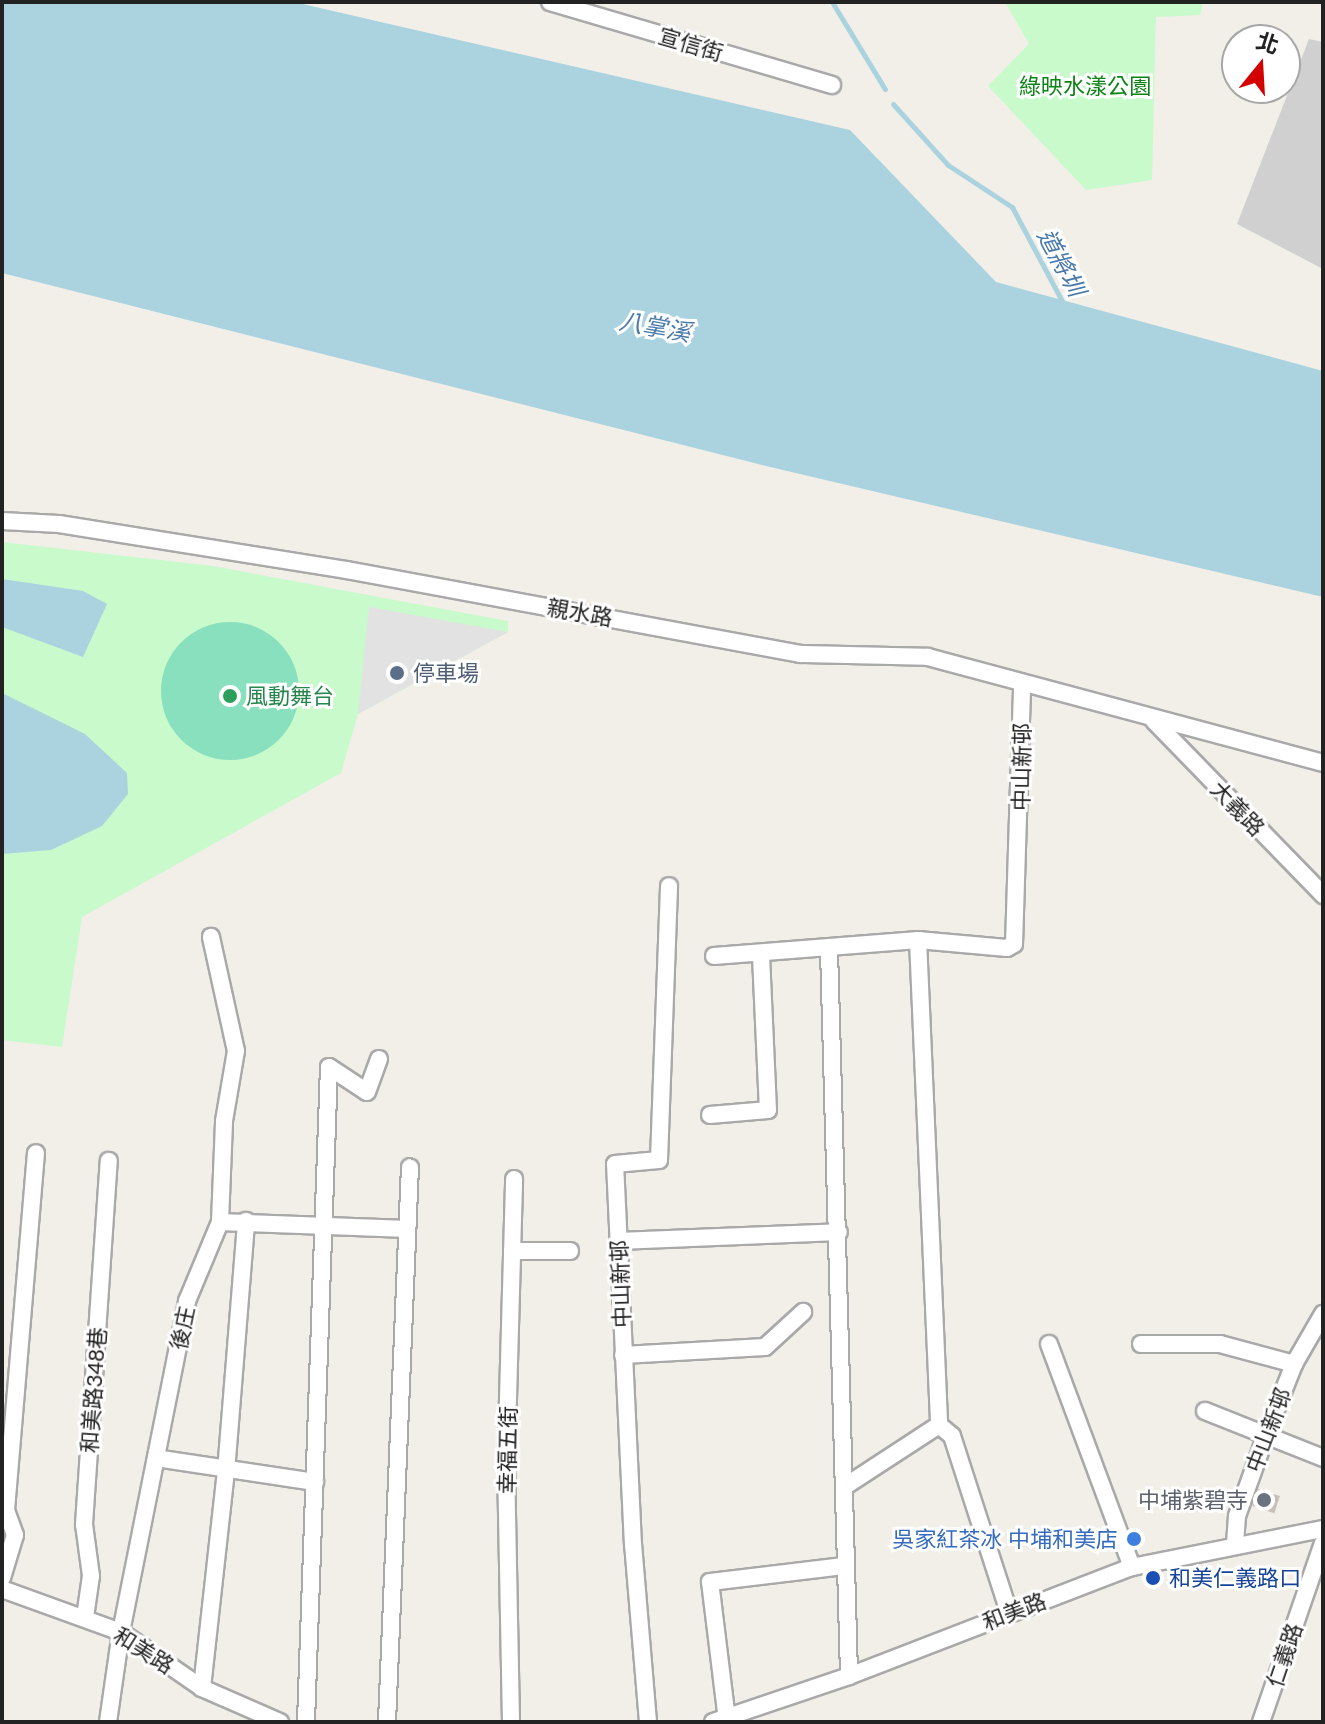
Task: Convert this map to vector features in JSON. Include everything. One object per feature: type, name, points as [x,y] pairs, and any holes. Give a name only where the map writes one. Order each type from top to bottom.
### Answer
[{"type":"street","name":"宣信街","points":[[550,2],[832,85]]},
{"type":"street","name":"親水路","points":[[2,521],[59,524],[347,570],[800,654],[928,657],[1152,720],[1323,763]]},
{"type":"street","name":"中山新邨","points":[[714,956],[918,940],[1007,948],[1018,935],[1022,684]]},
{"type":"street","name":"大義路","points":[[1152,720],[1323,895]]},
{"type":"street","name":"中山新邨","points":[[648,1722],[623,1355],[615,1164],[659,1160],[669,886]]},
{"type":"street","name":"後庄","points":[[108,1722],[121,1632],[187,1301],[220,1222],[224,1121],[236,1051],[211,937]]},
{"type":"street","points":[[918,940],[939,1425],[952,1436],[1009,1612]]},
{"type":"street","points":[[829,949],[847,1485],[844,1566],[849,1676]]},
{"type":"street","points":[[710,1115],[768,1110],[761,954]]},
{"type":"street","points":[[306,1722],[327,1223],[329,1067],[367,1092],[379,1059]]},
{"type":"street","points":[[2,1578],[15,1535],[6,1510],[36,1153]]},
{"type":"street","name":"和美路348巷","points":[[85,1617],[91,1576],[84,1524],[109,1161]]},
{"type":"street","points":[[387,1722],[410,1167]]},
{"type":"street","name":"幸福五街","points":[[511,1722],[506,1470],[514,1179]]},
{"type":"street","points":[[202,1688],[226,1472],[246,1221]]},
{"type":"street","points":[[220,1222],[327,1223],[407,1229]]},
{"type":"street","points":[[618,1241],[839,1232]]},
{"type":"street","points":[[512,1251],[570,1251]]},
{"type":"street","points":[[623,1355],[765,1347],[803,1312]]},
{"type":"street","name":"中山新邨","points":[[1235,1544],[1237,1516],[1267,1432],[1294,1364],[1323,1314]]},
{"type":"street","points":[[1049,1344],[1132,1567]]},
{"type":"street","name":"中山新邨","points":[[1141,1344],[1220,1344],[1294,1364]]},
{"type":"street","points":[[1205,1411],[1267,1432],[1323,1458]]},
{"type":"street","points":[[847,1485],[939,1425]]},
{"type":"street","points":[[156,1458],[226,1472],[315,1482]]},
{"type":"street","name":"和美路","points":[[720,1721],[849,1676],[1132,1567],[1235,1544],[1323,1529]]},
{"type":"street","name":"仁義路","points":[[1261,1722],[1323,1543]]},
{"type":"street","points":[[720,1721],[710,1582],[844,1566]]},
{"type":"street","name":"和美路","points":[[2,1589],[121,1632],[202,1688],[280,1722]]},
{"type":"shaded area","points":[[1309,39],[1323,42],[1323,269],[1237,224],[1284,104],[1301,104],[1301,60]]},
{"type":"shaded area","name":"停車場","points":[[369,607],[508,632],[358,714]]},
{"type":"green space","name":"綠映水漾公園","points":[[1005,2],[1203,2],[1200,15],[1156,17],[1152,180],[1086,190],[988,86],[1029,44]]},
{"type":"green space","points":[[2,542],[213,566],[508,621],[508,632],[358,714],[341,773],[82,917],[62,1047],[2,1040]]},
{"type":"green space","name":"風動舞台","points":[[230,622],[256,627],[279,642],[294,665],[299,691],[294,717],[279,740],[256,755],[230,760],[204,755],[181,740],[166,717],[161,691],[166,665],[181,642],[204,627]]},
{"type":"water","name":"八掌溪","points":[[2,2],[294,2],[850,130],[996,282],[1323,371],[1323,597],[766,466],[2,273]]},
{"type":"water","points":[[2,579],[83,591],[107,604],[83,657],[2,627]]},
{"type":"water","points":[[2,693],[85,734],[127,773],[128,794],[102,826],[51,850],[2,854]]},
{"type":"building","name":"中埔紫碧寺","points":[[1258,1489],[1280,1496],[1274,1513],[1252,1506]]},
{"type":"waterway","name":"道將圳","points":[[832,2],[885,89]]},
{"type":"waterway","name":"道將圳","points":[[893,104],[948,165],[1012,207],[1064,305]]},
{"type":"place","name":"停車場","points":[[397,673]]},
{"type":"place","name":"風動舞台","points":[[230,696]]},
{"type":"place","name":"中埔紫碧寺","points":[[1264,1500]]},
{"type":"place","name":"吳家紅茶冰 中埔和美店","points":[[1134,1539]]},
{"type":"place","name":"和美仁義路口","points":[[1153,1578]]}]
